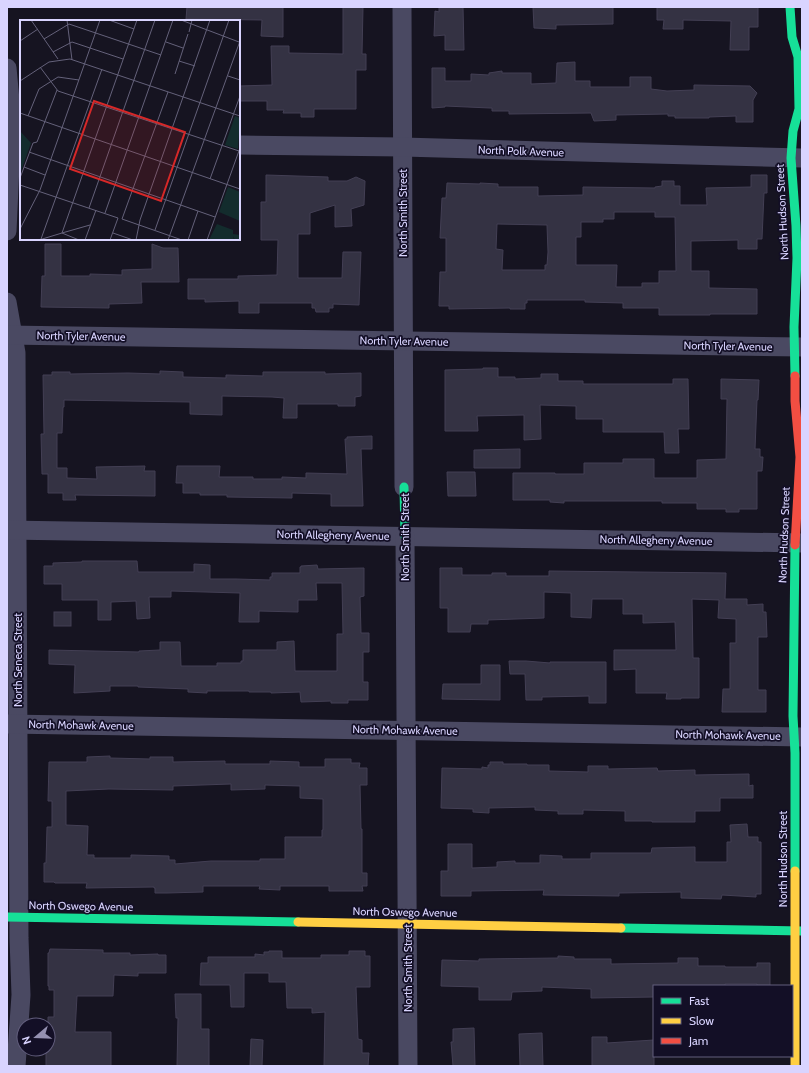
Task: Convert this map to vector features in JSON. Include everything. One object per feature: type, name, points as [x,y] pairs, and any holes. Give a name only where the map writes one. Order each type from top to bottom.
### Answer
[{"type":"street","name":"North Smith Street","points":[[402,7],[408,1066]]},
{"type":"street","name":"North Hudson Street","points":[[790,7],[792,37],[798,57],[799,110],[793,131],[797,158],[792,180],[797,258],[798,347],[795,401],[800,457],[793,716],[798,737],[799,931],[795,1066]]},
{"type":"street","points":[[7,68],[13,141],[7,231]]},
{"type":"street","name":"North Polk Avenue","points":[[240,145],[403,147],[797,158]]},
{"type":"street","name":"North Seneca Street","points":[[7,302],[10,335],[16,353],[12,530],[13,917],[21,995],[16,1066]]},
{"type":"street","name":"North Tyler Avenue","points":[[10,335],[798,347]]},
{"type":"street","name":"North Allegheny Avenue","points":[[12,530],[798,543]]},
{"type":"street","name":"North Mohawk Avenue","points":[[13,724],[798,737]]},
{"type":"street","name":"North Oswego Avenue","points":[[13,917],[799,931]]},
{"type":"building","points":[[187,7],[283,7],[283,37],[261,36],[262,20],[186,19]]},
{"type":"building","points":[[343,7],[363,7],[362,54],[366,54],[366,70],[356,70],[356,109],[314,109],[314,117],[301,117],[301,113],[283,113],[284,110],[267,110],[267,101],[240,101],[240,86],[272,85],[271,46],[289,46],[289,53],[343,54]]},
{"type":"building","points":[[439,7],[463,7],[464,50],[445,50],[445,35],[434,36],[435,11],[439,12]]},
{"type":"building","points":[[533,7],[613,7],[613,24],[556,25],[556,29],[534,28]]},
{"type":"building","points":[[657,7],[758,7],[758,27],[749,27],[749,50],[730,50],[731,21],[683,20],[683,29],[663,29],[664,20],[657,20]]},
{"type":"building","points":[[575,62],[575,81],[590,81],[590,87],[630,87],[630,77],[651,77],[651,89],[667,91],[694,90],[694,85],[750,86],[757,93],[753,100],[753,122],[736,122],[736,116],[675,118],[675,116],[668,116],[668,114],[616,115],[616,120],[594,121],[591,113],[509,114],[509,111],[492,111],[492,108],[445,106],[432,108],[432,68],[445,68],[445,81],[471,81],[471,74],[489,75],[489,73],[502,71],[502,73],[531,73],[531,84],[556,83],[557,63]]},
{"type":"building","points":[[266,175],[328,177],[328,181],[347,181],[356,177],[365,181],[364,205],[351,209],[352,226],[335,227],[335,205],[310,213],[310,234],[298,234],[298,278],[342,278],[343,252],[361,252],[359,305],[333,304],[333,308],[329,308],[329,312],[316,312],[315,308],[312,308],[312,303],[259,303],[259,313],[239,313],[239,301],[205,302],[205,299],[188,299],[188,279],[238,279],[238,276],[277,275],[278,240],[261,240],[261,202],[266,202]]},
{"type":"building","points":[[751,175],[767,175],[767,193],[764,193],[762,239],[757,239],[757,249],[738,249],[738,240],[691,241],[691,271],[709,271],[709,288],[757,289],[757,314],[659,315],[659,308],[623,308],[623,303],[585,302],[585,300],[527,300],[527,303],[525,303],[525,309],[449,309],[449,306],[439,306],[440,272],[446,272],[446,238],[440,238],[442,198],[446,198],[447,183],[498,184],[498,187],[538,187],[538,196],[583,195],[583,187],[655,188],[662,186],[662,181],[674,181],[674,186],[680,186],[680,205],[707,205],[706,188],[751,187]],"holes":[[[614,212],[655,212],[655,217],[675,217],[676,271],[659,271],[659,283],[642,283],[642,287],[616,287],[617,265],[576,265],[576,237],[581,237],[581,222],[603,222],[603,219],[614,219]],[[497,224],[547,225],[548,252],[545,270],[502,270],[503,250],[496,249]]]},
{"type":"building","points":[[45,244],[61,244],[61,276],[90,276],[90,274],[122,275],[122,270],[152,269],[152,244],[163,248],[178,248],[179,282],[141,282],[142,303],[109,304],[109,308],[41,307],[42,276],[45,276]]},
{"type":"building","points":[[498,368],[498,377],[515,377],[515,379],[541,378],[541,374],[558,374],[558,381],[583,381],[583,384],[673,384],[673,379],[688,379],[689,429],[678,429],[679,453],[665,453],[664,432],[603,432],[603,419],[576,419],[576,406],[540,405],[541,439],[524,440],[524,415],[477,416],[478,431],[445,431],[445,370]]},
{"type":"building","points":[[160,371],[183,372],[183,377],[226,378],[226,375],[263,376],[263,372],[325,372],[325,374],[361,373],[361,396],[355,397],[355,406],[338,406],[338,404],[297,404],[297,418],[283,418],[284,398],[272,397],[222,396],[222,415],[190,414],[190,402],[64,400],[62,433],[57,433],[57,468],[67,468],[67,478],[97,479],[96,467],[145,466],[144,471],[155,471],[155,496],[75,495],[76,500],[63,500],[63,493],[48,493],[48,474],[42,474],[41,434],[44,434],[43,375],[52,375],[52,372],[70,372],[70,374],[160,374]]},
{"type":"building","points":[[721,379],[759,380],[755,449],[760,449],[760,457],[763,457],[762,471],[757,471],[757,509],[739,509],[739,512],[726,512],[726,509],[697,509],[697,503],[662,503],[662,501],[564,501],[564,503],[550,502],[550,500],[513,500],[513,473],[584,474],[584,463],[623,463],[623,459],[654,459],[654,478],[697,478],[697,460],[726,459],[727,399],[721,399]]},
{"type":"building","points":[[372,436],[372,449],[361,449],[363,506],[331,506],[331,494],[292,493],[292,498],[227,497],[227,495],[200,495],[200,493],[183,493],[183,483],[176,483],[177,466],[220,466],[219,477],[253,477],[253,479],[282,479],[282,477],[306,478],[306,473],[347,474],[345,439],[347,439],[347,437]]},
{"type":"building","points":[[520,449],[520,468],[474,468],[474,450]]},
{"type":"building","points":[[447,472],[475,472],[476,496],[448,496]]},
{"type":"building","points":[[82,561],[137,561],[138,572],[194,572],[194,564],[210,565],[210,579],[270,580],[272,573],[300,573],[301,566],[317,565],[318,569],[364,568],[364,596],[360,597],[361,633],[369,633],[369,652],[363,652],[363,682],[368,682],[368,700],[348,700],[348,703],[331,703],[331,701],[301,702],[300,692],[271,693],[249,691],[207,691],[207,693],[188,692],[188,689],[138,686],[110,686],[110,691],[74,693],[75,665],[49,664],[49,650],[139,652],[160,650],[160,642],[180,642],[181,666],[217,666],[217,663],[241,663],[241,661],[243,661],[243,650],[277,650],[277,642],[294,641],[295,671],[337,671],[337,634],[343,634],[342,583],[316,583],[317,600],[298,600],[298,612],[259,611],[259,622],[239,622],[240,593],[171,591],[171,597],[149,597],[150,618],[137,619],[136,601],[111,602],[111,620],[98,620],[98,600],[62,600],[62,584],[44,584],[44,566],[53,566],[53,563]]},
{"type":"building","points":[[440,568],[462,568],[462,575],[492,575],[492,573],[506,573],[506,576],[549,576],[549,571],[726,573],[725,599],[747,599],[747,605],[763,604],[763,612],[766,612],[767,637],[758,637],[758,690],[766,690],[766,712],[722,712],[723,689],[730,689],[730,643],[736,643],[736,619],[718,618],[719,600],[692,599],[693,658],[699,658],[699,698],[666,699],[667,693],[636,693],[636,669],[614,670],[614,650],[676,650],[675,622],[643,623],[643,614],[623,614],[623,599],[592,599],[591,618],[571,617],[571,593],[544,592],[544,618],[488,620],[488,624],[471,624],[470,632],[448,632],[448,608],[440,608]]},
{"type":"building","points":[[54,612],[71,612],[71,626],[54,626]]},
{"type":"building","points":[[509,661],[550,663],[606,662],[606,703],[589,703],[589,696],[542,697],[542,700],[526,700],[525,674],[510,674]]},
{"type":"building","points":[[481,665],[500,665],[500,700],[442,699],[443,684],[481,684]]},
{"type":"building","points":[[110,756],[110,758],[150,759],[150,757],[173,757],[173,762],[225,761],[225,764],[270,764],[270,761],[299,762],[299,767],[325,767],[325,759],[351,759],[351,763],[360,763],[359,768],[367,768],[367,785],[360,785],[362,873],[367,873],[367,886],[362,886],[363,891],[329,891],[329,886],[280,886],[280,890],[259,889],[260,886],[203,886],[203,892],[155,893],[154,887],[86,888],[87,883],[44,882],[47,827],[52,827],[52,801],[48,801],[49,762],[87,762],[87,757]],"holes":[[[231,784],[231,790],[265,789],[265,785],[300,786],[300,798],[323,799],[322,837],[285,837],[285,859],[260,859],[260,861],[211,861],[175,864],[175,860],[169,860],[169,856],[131,855],[131,858],[94,858],[94,855],[87,855],[88,826],[66,825],[66,791],[109,789],[173,790],[173,786]]]},
{"type":"building","points":[[490,762],[503,762],[503,764],[549,765],[549,771],[588,772],[588,766],[608,766],[608,769],[657,768],[658,771],[695,770],[695,775],[749,774],[749,786],[753,785],[753,798],[720,798],[720,811],[695,811],[695,822],[625,821],[625,811],[583,810],[583,814],[558,814],[558,811],[535,810],[535,807],[489,808],[489,813],[473,812],[473,809],[441,808],[442,768],[482,769],[482,767],[488,768]]},
{"type":"building","points":[[747,824],[748,837],[758,837],[758,842],[761,842],[761,894],[756,894],[756,897],[722,895],[721,899],[681,898],[681,892],[619,893],[619,896],[543,895],[544,890],[471,891],[471,896],[441,896],[441,871],[448,871],[448,844],[472,844],[472,868],[497,867],[497,862],[515,861],[515,863],[540,863],[540,855],[562,856],[562,859],[591,859],[591,853],[651,853],[652,848],[695,847],[695,862],[727,862],[727,842],[731,842],[730,825]]},
{"type":"building","points":[[50,949],[103,950],[103,953],[130,953],[130,955],[166,955],[166,973],[138,973],[138,976],[114,975],[113,996],[77,996],[75,1032],[111,1032],[111,1066],[46,1066],[46,1057],[56,1057],[54,990],[49,990],[48,986]]},
{"type":"building","points":[[282,951],[282,958],[321,958],[321,955],[349,955],[349,951],[365,951],[365,956],[370,956],[370,987],[356,987],[358,1039],[362,1040],[362,1053],[369,1053],[368,1066],[324,1066],[325,1012],[312,1013],[312,1008],[287,1008],[286,982],[269,982],[269,973],[244,973],[244,1007],[231,1007],[230,985],[200,985],[201,963],[208,963],[208,957],[255,957],[255,954],[264,955],[264,952]]},
{"type":"building","points":[[558,956],[574,957],[574,959],[611,959],[611,964],[678,963],[678,958],[698,958],[698,966],[725,967],[757,967],[757,963],[770,963],[770,985],[653,985],[653,997],[591,998],[591,989],[542,987],[542,991],[512,992],[511,1000],[479,1000],[479,987],[441,986],[442,960],[479,961],[479,959],[558,958]]},
{"type":"building","points":[[175,994],[201,994],[201,1029],[209,1029],[209,1066],[177,1066],[178,1018],[176,1018]]},
{"type":"building","points":[[474,1028],[475,1066],[453,1066],[451,1042],[453,1042],[453,1029]]},
{"type":"building","points":[[542,1033],[543,1066],[520,1066],[519,1034]]},
{"type":"building","points":[[592,1037],[607,1037],[607,1043],[653,1040],[654,1066],[592,1066]]},
{"type":"building","points":[[251,1039],[263,1040],[262,1066],[250,1066]]},
{"type":"traffic: fast","points":[[790,7],[792,37],[798,57],[799,109],[793,131],[791,158],[797,258],[794,327],[795,376]]},
{"type":"traffic: fast","points":[[404,487],[405,536]]},
{"type":"traffic: fast","points":[[795,545],[793,716],[795,753],[795,871]]},
{"type":"traffic: fast","points":[[7,917],[298,922]]},
{"type":"traffic: fast","points":[[621,928],[802,931]]},
{"type":"traffic: slow","points":[[795,871],[795,1066]]},
{"type":"traffic: slow","points":[[298,922],[621,928]]},
{"type":"traffic: jam","points":[[795,376],[795,401],[800,457],[795,545]]}]
